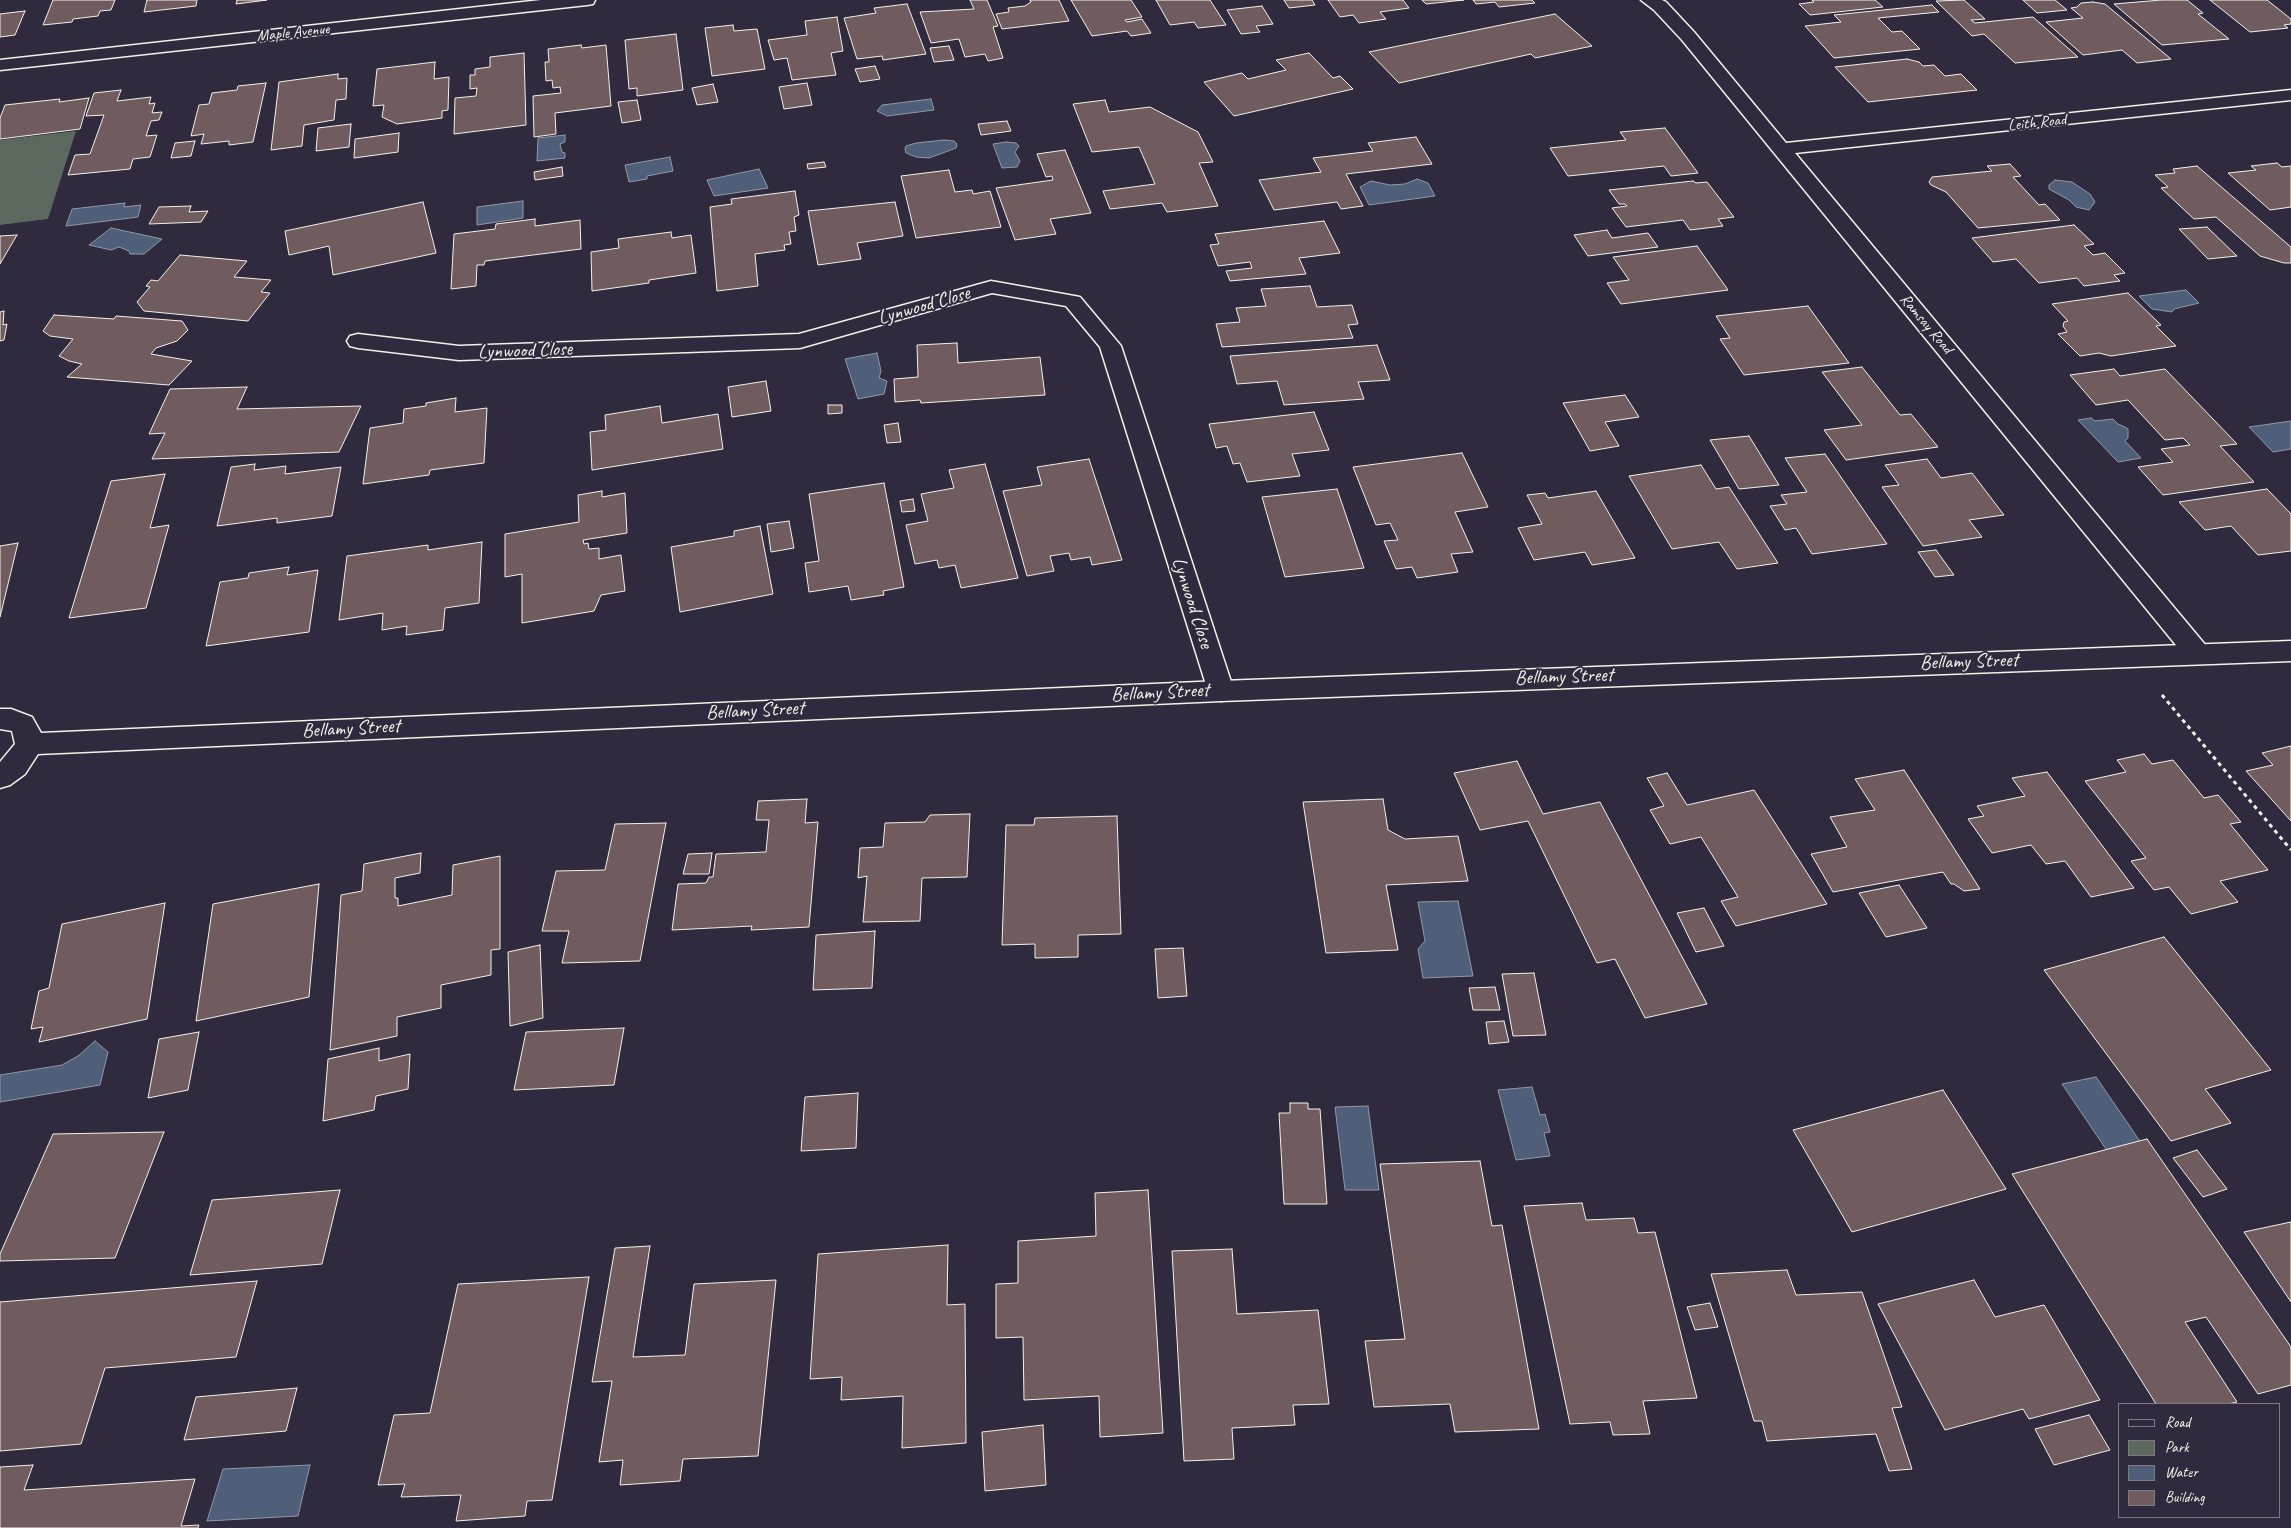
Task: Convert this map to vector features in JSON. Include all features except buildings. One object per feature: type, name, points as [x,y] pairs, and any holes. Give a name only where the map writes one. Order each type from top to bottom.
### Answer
[{"type":"street","name":"Maple Avenue","points":[[0,66],[587,0]]},
{"type":"street","name":"Ramsay Road","points":[[1649,0],[1660,6],[1688,36],[2198,654]]},
{"type":"street","name":"Leith Road","points":[[1782,150],[2291,95]]},
{"type":"street","name":"Lynwood Close","points":[[358,341],[459,353],[800,341],[991,287],[1073,301],[1110,346],[1221,690]]},
{"type":"street","name":"Bellamy Street","points":[[29,744],[1221,690],[2291,651]]},
{"type":"street","points":[[0,719],[11,719],[22,724],[28,733],[29,744],[15,766],[0,777]]},
{"type":"path","points":[[2161,694],[2291,850]]},
{"type":"green space","points":[[76,131],[48,219],[0,225],[0,140]]},
{"type":"water","points":[[931,99],[934,110],[887,116],[877,111],[882,105]]},
{"type":"water","points":[[565,135],[565,142],[560,144],[562,152],[565,153],[565,158],[537,161],[538,138]]},
{"type":"water","points":[[944,140],[954,141],[957,144],[956,148],[929,158],[916,157],[906,153],[906,146]]},
{"type":"water","points":[[1016,143],[1019,146],[1015,152],[1020,161],[1017,167],[1002,168],[993,144]]},
{"type":"water","points":[[670,157],[673,171],[629,182],[625,165]]},
{"type":"water","points":[[759,169],[768,188],[714,196],[707,180]]},
{"type":"water","points":[[1417,179],[1428,183],[1435,196],[1369,205],[1360,187],[1371,181],[1390,185],[1405,184]]},
{"type":"water","points":[[2055,180],[2072,182],[2090,194],[2095,202],[2089,210],[2076,207],[2069,200],[2049,189],[2049,185]]},
{"type":"water","points":[[523,201],[523,218],[477,225],[477,207]]},
{"type":"water","points":[[125,203],[124,207],[141,205],[138,217],[66,226],[72,209]]},
{"type":"water","points":[[111,228],[162,239],[144,254],[130,254],[129,251],[119,247],[111,250],[89,245]]},
{"type":"water","points":[[2186,290],[2199,303],[2174,309],[2172,312],[2152,309],[2139,296]]},
{"type":"water","points":[[877,353],[881,371],[879,378],[887,381],[884,394],[858,399],[845,359]]},
{"type":"water","points":[[2091,418],[2095,421],[2113,419],[2128,429],[2128,438],[2125,441],[2141,458],[2118,462],[2078,420]]},
{"type":"water","points":[[2291,421],[2291,449],[2273,452],[2249,427]]},
{"type":"water","points":[[1458,901],[1473,976],[1423,978],[1418,949],[1425,941],[1418,902]]},
{"type":"water","points":[[95,1041],[108,1052],[100,1085],[0,1102],[0,1075],[62,1065],[78,1056]]},
{"type":"water","points":[[2096,1077],[2148,1153],[2114,1161],[2062,1084]]},
{"type":"water","points":[[1532,1087],[1540,1115],[1545,1114],[1550,1132],[1544,1133],[1550,1156],[1516,1160],[1498,1090]]},
{"type":"water","points":[[1368,1106],[1379,1190],[1345,1190],[1335,1107]]},
{"type":"water","points":[[310,1465],[298,1516],[207,1521],[223,1469]]}]
